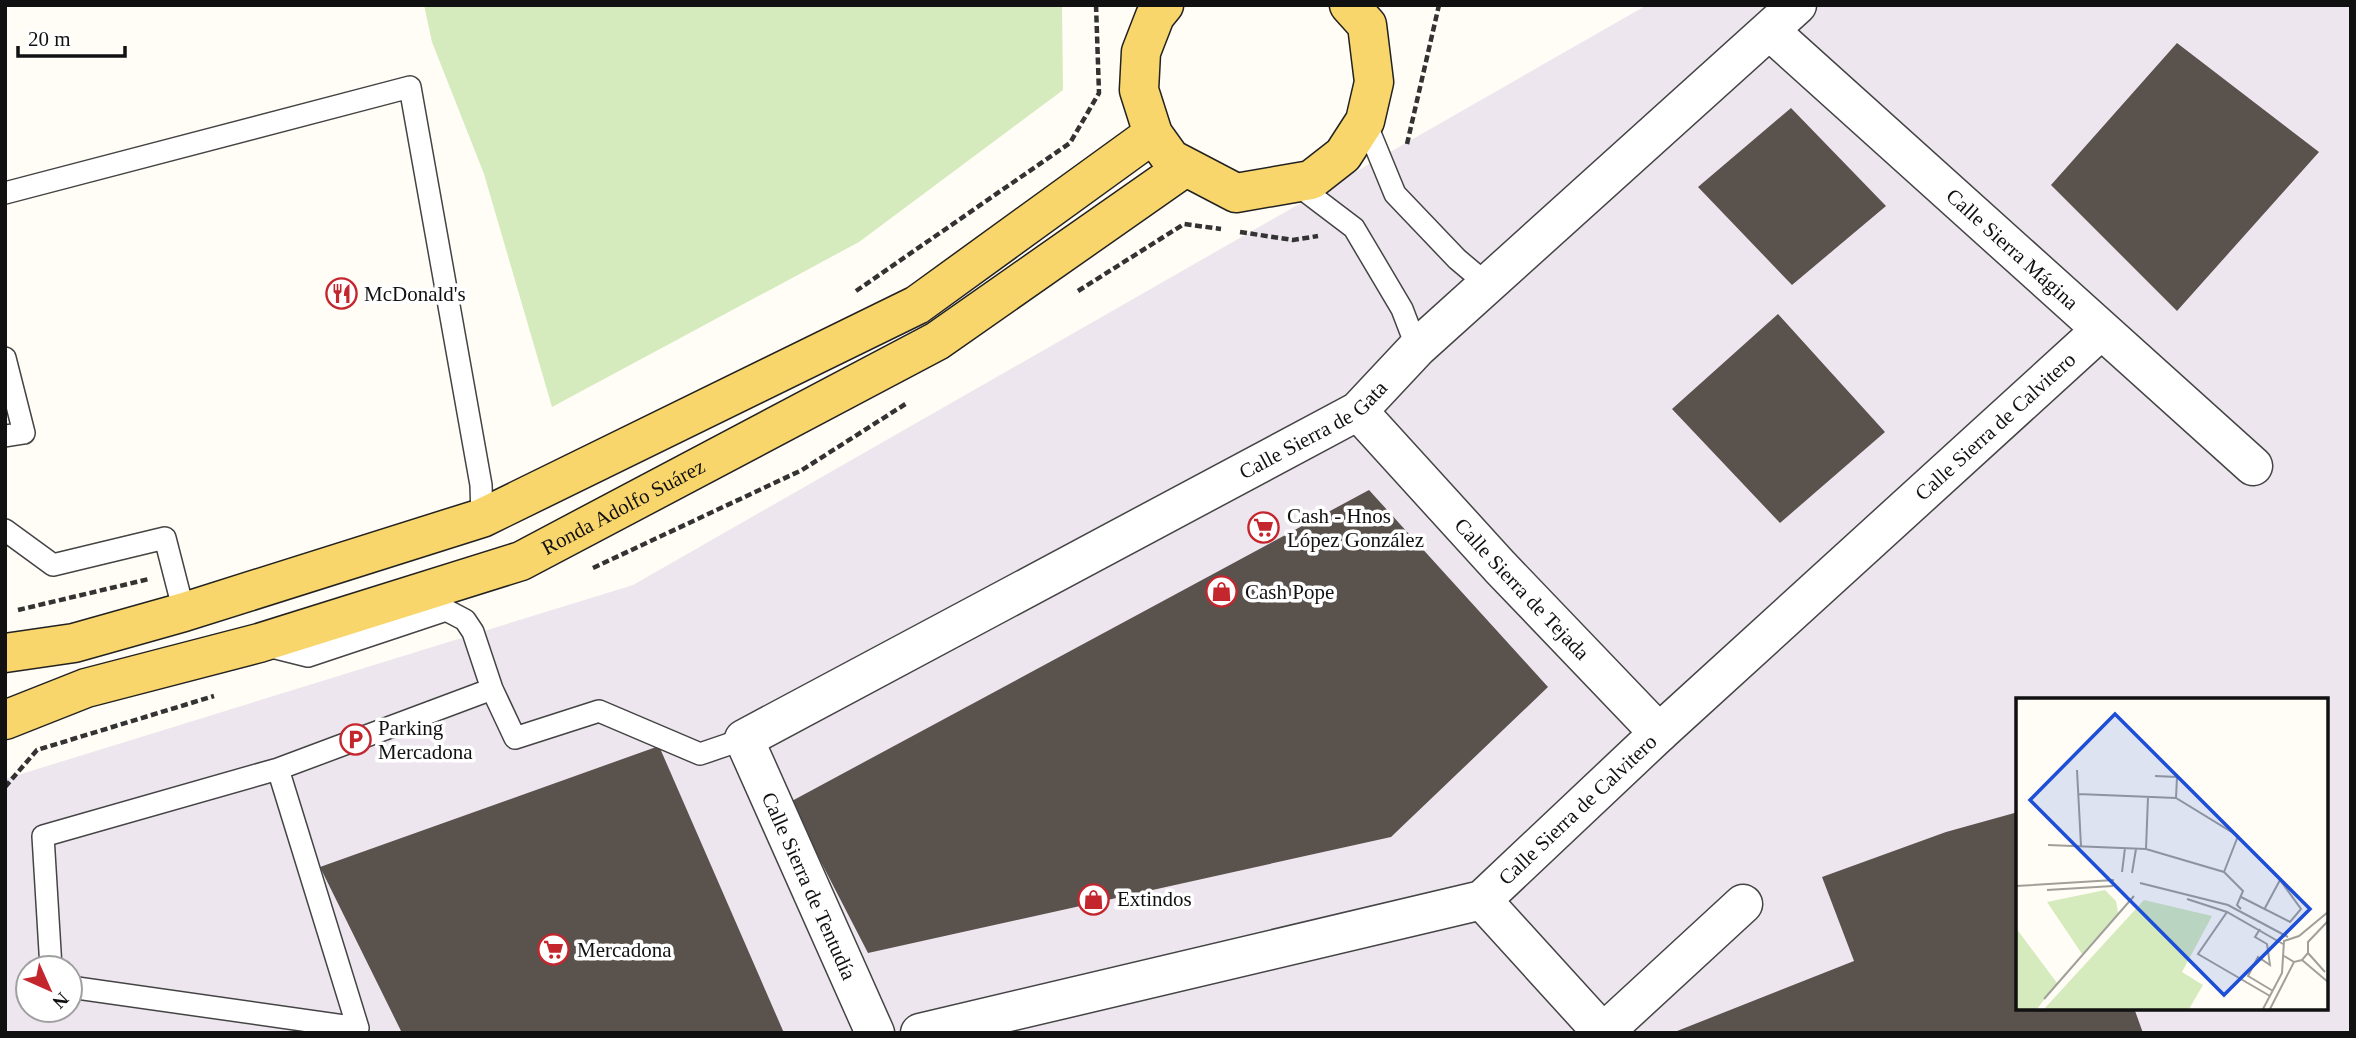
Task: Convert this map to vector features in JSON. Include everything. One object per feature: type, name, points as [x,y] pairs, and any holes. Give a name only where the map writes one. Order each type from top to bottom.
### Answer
[{"type":"main road","points":[[1164,5],[1155,16],[1141,52],[1139,90],[1153,134],[1171,159],[1236,193],[1311,180],[1343,155],[1365,121],[1374,82],[1367,12]]},
{"type":"main road","points":[[5,653],[74,643],[184,612],[482,518],[917,305],[1153,134]]},
{"type":"main road","name":"Ronda Adolfo Suárez","points":[[5,720],[86,688],[259,643],[521,561],[937,341],[1185,168]]},
{"type":"street","name":"Calle Sierra de Gata","points":[[744,739],[1358,411],[1417,348],[1489,286],[1797,5]]},
{"type":"street","name":"Calle Sierra Mágina","points":[[1770,31],[2253,466]]},
{"type":"street","name":"Calle Sierra de Calvitero","points":[[920,1033],[1482,900],[1659,733],[2100,331]]},
{"type":"street","name":"Calle Sierra de Tejada","points":[[1358,411],[1659,733]]},
{"type":"street","name":"Calle Sierra de Tentudía","points":[[744,739],[875,1033]]},
{"type":"street","points":[[1482,900],[1603,1033],[1743,904]]},
{"type":"lane","points":[[1135,5],[1141,52]]},
{"type":"lane","points":[[5,192],[410,87],[481,485],[482,518]]},
{"type":"lane","points":[[1365,121],[1395,194],[1457,259],[1489,286]]},
{"type":"lane","points":[[1296,184],[1354,228],[1402,309],[1417,348]]},
{"type":"lane","points":[[5,358],[24,433],[5,436]]},
{"type":"lane","points":[[5,530],[53,565],[165,538],[184,612]]},
{"type":"lane","points":[[259,643],[308,656],[446,610],[465,620],[473,632],[492,690],[515,738],[599,711],[700,754],[744,739]]},
{"type":"lane","points":[[50,954],[43,836],[278,769],[492,690]]},
{"type":"lane","points":[[84,989],[358,1028],[278,769]]},
{"type":"path","points":[[853,292],[1070,142],[1099,93],[1096,5]]},
{"type":"path","points":[[5,614],[174,573]]},
{"type":"shaded area","points":[[1647,5],[2351,5],[2351,1033],[5,1033],[5,779],[633,585]]},
{"type":"green space","points":[[424,5],[1062,5],[1063,90],[859,242],[552,407],[484,174],[432,42]]},
{"type":"building","points":[[2177,43],[2319,152],[2177,311],[2051,185]]},
{"type":"building","points":[[1791,108],[1886,206],[1792,285],[1698,187]]},
{"type":"building","points":[[1778,314],[1885,432],[1780,523],[1672,409]]},
{"type":"building","points":[[1369,490],[1548,687],[1391,837],[868,953],[790,802]]},
{"type":"building","name":"Mercadona","points":[[659,746],[784,1033],[402,1033],[320,867]]},
{"type":"building","points":[[2016,813],[2016,1010],[2135,1010],[2143,1033],[1672,1033],[1854,961],[1822,877],[1946,832]]},
{"type":"place","name":"McDonald's","points":[[341,294]]},
{"type":"place","name":"Cash - Hnos López González","points":[[1264,528]]},
{"type":"place","name":"Cash Pope","points":[[1222,592]]},
{"type":"place","name":"Parking Mercadona","points":[[355,740]]},
{"type":"place","name":"Extindos","points":[[1094,899]]},
{"type":"place","name":"Mercadona","points":[[554,950]]}]
